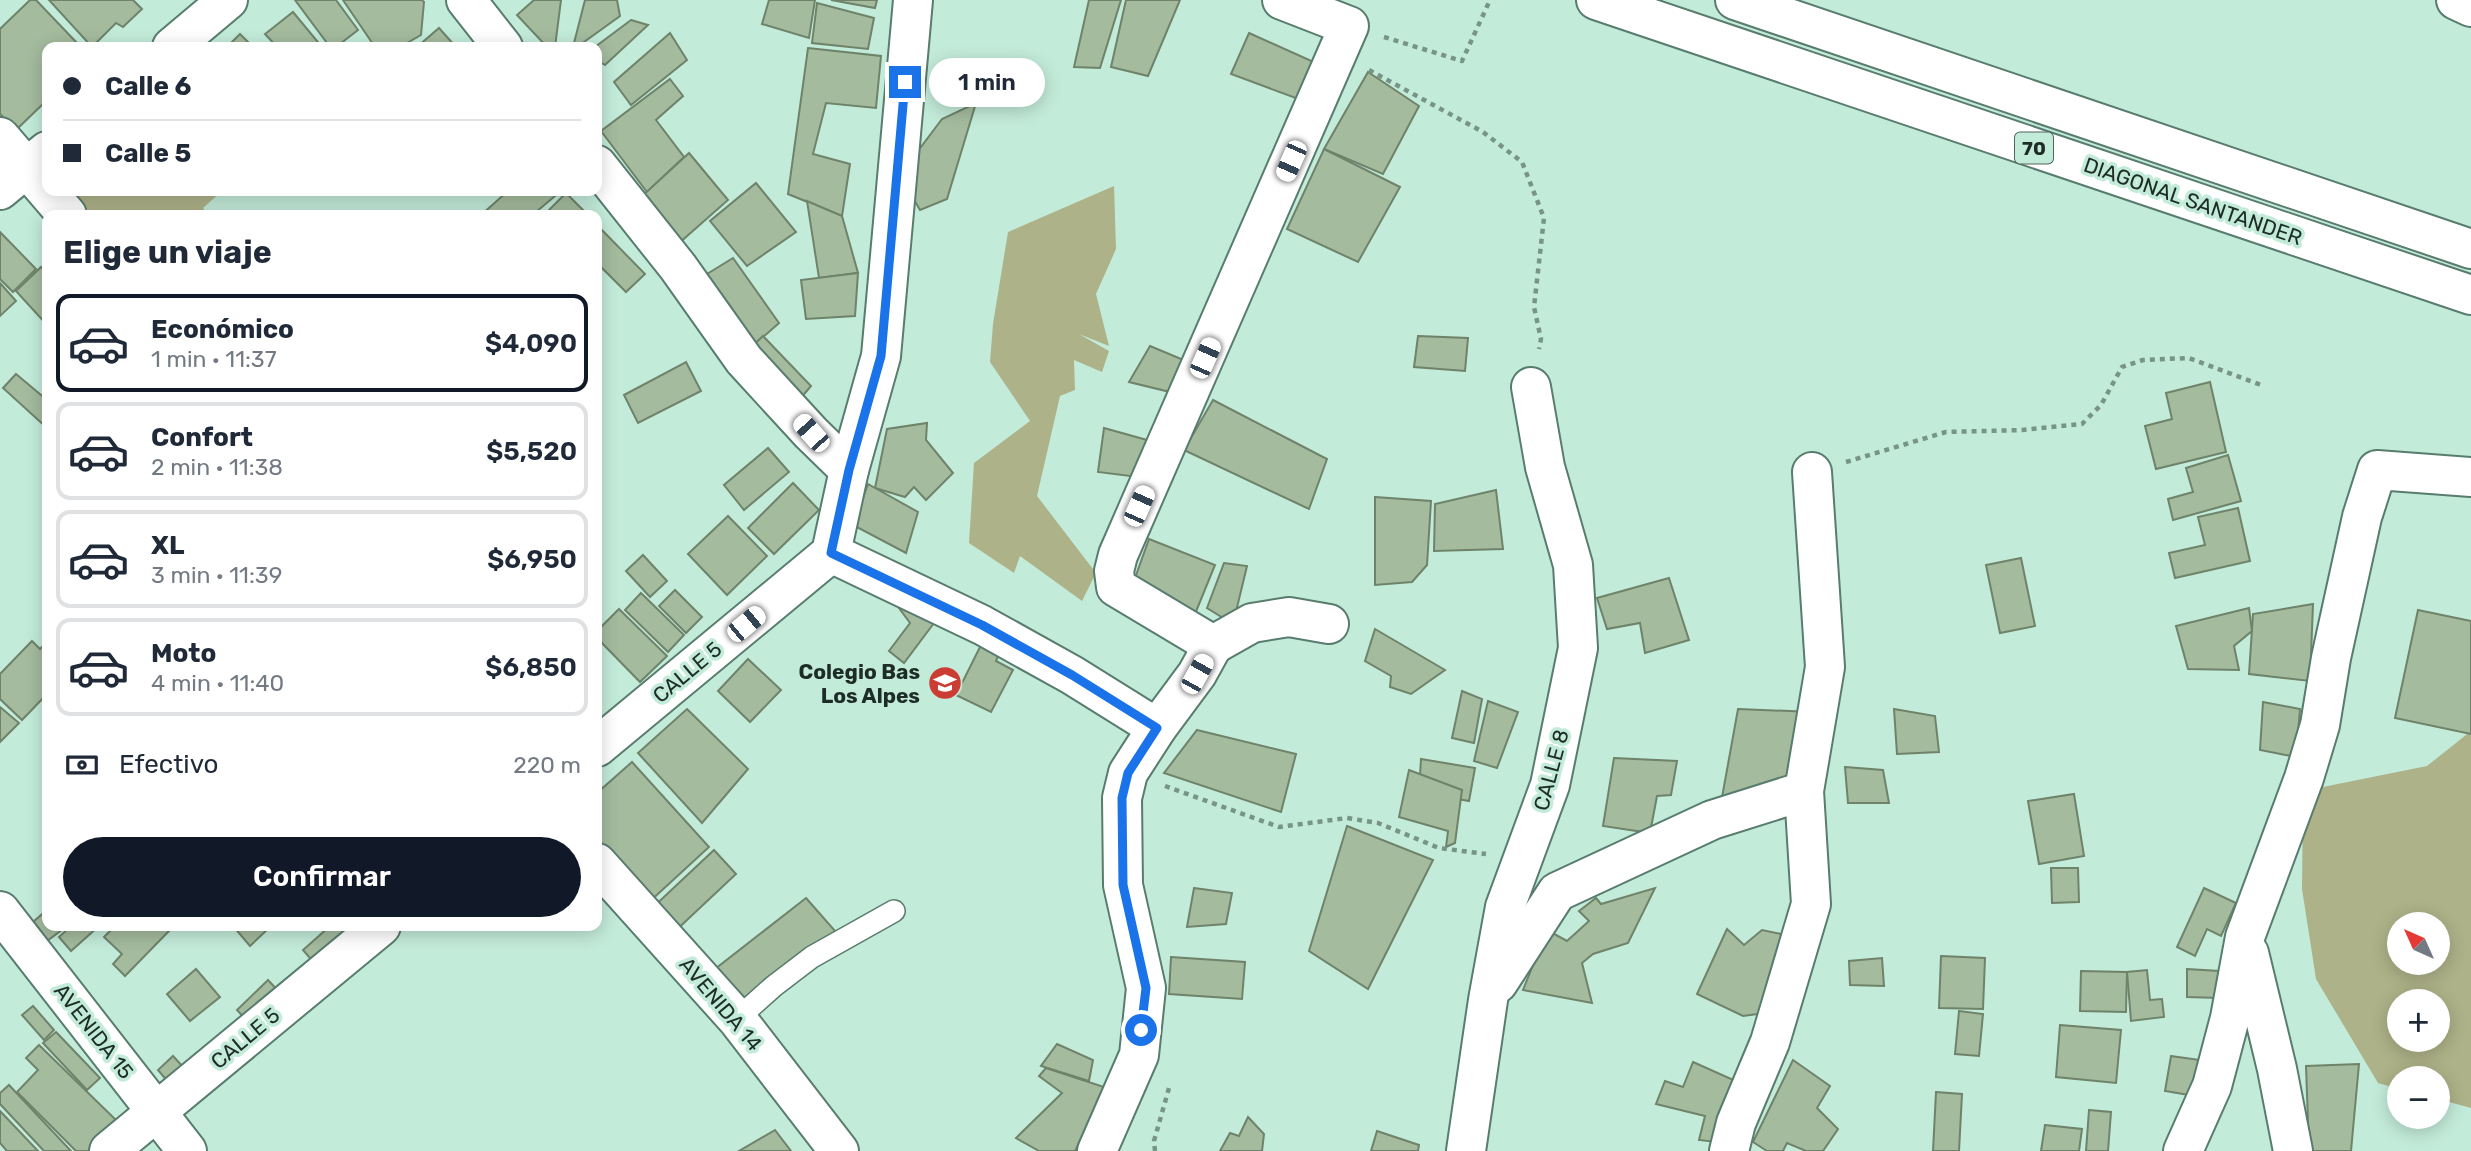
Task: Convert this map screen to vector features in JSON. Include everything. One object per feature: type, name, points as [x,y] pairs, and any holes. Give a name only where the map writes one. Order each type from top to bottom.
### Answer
[{"type":"street","points":[[178,42],[228,0]]},
{"type":"street","points":[[466,0],[499,42]]},
{"type":"street","points":[[913,0],[881,356],[849,470],[831,553],[982,625],[1072,675],[1157,728]]},
{"type":"street","points":[[1213,645],[1116,587],[1114,571],[1118,555],[1343,39],[1282,0]]},
{"type":"street","name":"DIAGONAL SANTANDER","points":[[1596,0],[2471,295]]},
{"type":"street","name":"DIAGONAL SANTANDER","points":[[1735,0],[2471,249]]},
{"type":"street","points":[[2456,0],[2471,7]]},
{"type":"street","points":[[0,137],[42,188]]},
{"type":"street","points":[[602,171],[678,267],[744,360],[849,470]]},
{"type":"street","points":[[49,196],[62,210]]},
{"type":"street","name":"CALLE 8","points":[[1466,1151],[1505,906],[1550,785],[1578,648],[1573,565],[1545,467],[1531,387]]},
{"type":"street","points":[[2183,1151],[2212,1086],[2231,1018],[2245,937],[2304,778],[2320,725],[2331,658],[2362,517],[2376,470],[2471,477]]},
{"type":"street","points":[[1729,1151],[1736,1123],[1770,1042],[1811,904],[1804,791],[1825,667],[1812,472]]},
{"type":"street","name":"CALLE 5","points":[[602,743],[831,553]]},
{"type":"street","points":[[1097,1151],[1139,1055],[1146,988],[1123,885],[1122,798],[1128,773],[1197,674],[1213,645],[1252,622],[1289,617],[1328,624]]},
{"type":"street","points":[[1488,1000],[1557,892],[1712,820],[1804,791]]},
{"type":"street","name":"AVENIDA 14","points":[[602,869],[737,1019],[839,1151]]},
{"type":"street","name":"AVENIDA 15","points":[[0,911],[187,1151]]},
{"type":"street","name":"CALLE 5","points":[[109,1151],[375,931]]},
{"type":"street","points":[[2245,937],[2294,1151]]},
{"type":"lane","points":[[737,1019],[774,986],[813,957],[894,911]]},
{"type":"path","points":[[1343,39],[1462,61],[1490,0]]},
{"type":"path","points":[[1343,39],[1483,132],[1522,162],[1544,218],[1534,307],[1541,339],[1531,387]]},
{"type":"path","points":[[1812,472],[1946,432],[2022,430],[2082,424],[2101,405],[2122,367],[2143,360],[2189,358],[2261,385]]},
{"type":"path","points":[[1128,773],[1279,827],[1347,818],[1378,823],[1439,848],[1523,858]]},
{"type":"green space","points":[[1114,186],[1116,249],[1096,294],[1109,346],[1079,334],[1109,351],[1102,372],[1074,360],[1075,390],[1060,396],[1037,496],[1096,573],[1082,601],[1020,556],[1014,573],[969,543],[974,463],[1030,421],[990,362],[993,324],[1008,232]]},
{"type":"green space","points":[[77,196],[216,196],[203,208],[204,210],[88,210]]},
{"type":"green space","points":[[2471,731],[2471,1108],[2450,1102],[2450,1066],[2387,1066],[2387,1086],[2378,1083],[2316,979],[2302,889],[2303,791],[2427,766]]},
{"type":"building","points":[[30,0],[36,0],[76,42],[42,42],[42,105],[16,130],[0,114],[0,29]]},
{"type":"building","points":[[49,0],[133,0],[142,9],[123,27],[116,23],[97,42],[87,42]]},
{"type":"building","points":[[295,0],[336,0],[358,30],[342,42],[326,42]]},
{"type":"building","points":[[343,0],[424,2],[421,35],[409,42],[372,42]]},
{"type":"building","points":[[534,0],[561,0],[556,42],[542,42],[517,15]]},
{"type":"building","points":[[585,0],[617,0],[620,16],[584,42],[574,42]]},
{"type":"building","points":[[769,0],[815,0],[809,38],[762,24]]},
{"type":"building","points":[[831,0],[877,0],[875,8]]},
{"type":"building","points":[[1089,0],[1121,0],[1100,68],[1074,67]]},
{"type":"building","points":[[1126,0],[1180,0],[1148,76],[1111,67]]},
{"type":"building","points":[[817,3],[874,18],[868,49],[812,43]]},
{"type":"building","points":[[293,12],[318,42],[272,42],[265,34]]},
{"type":"building","points":[[631,20],[648,25],[605,65],[602,63],[602,42]]},
{"type":"building","points":[[439,28],[452,42],[423,42]]},
{"type":"building","points":[[670,33],[687,60],[631,105],[614,82]]},
{"type":"building","points":[[1249,33],[1327,68],[1312,104],[1231,74]]},
{"type":"building","points":[[240,34],[248,42],[232,42]]},
{"type":"building","points":[[808,48],[881,56],[876,108],[826,103],[813,154],[850,164],[842,216],[788,194]]},
{"type":"building","points":[[1368,72],[1419,106],[1383,174],[1324,149]]},
{"type":"building","points":[[670,79],[683,96],[656,120],[684,157],[647,192],[602,130]]},
{"type":"building","points":[[976,103],[947,199],[920,210],[906,186],[912,159],[942,119]]},
{"type":"building","points":[[1324,149],[1400,187],[1358,262],[1287,229]]},
{"type":"building","points":[[689,153],[728,200],[678,244],[639,199]]},
{"type":"building","points":[[756,183],[796,232],[747,266],[710,221]]},
{"type":"building","points":[[502,196],[555,196],[538,210],[487,210]]},
{"type":"building","points":[[563,196],[569,196],[583,210],[549,210]]},
{"type":"building","points":[[807,201],[842,216],[858,273],[819,278]]},
{"type":"building","points":[[602,230],[645,274],[626,292],[602,268]]},
{"type":"building","points":[[0,232],[36,269],[13,292],[0,279]]},
{"type":"building","points":[[733,258],[779,323],[745,353],[694,282]]},
{"type":"building","points":[[42,268],[42,320],[16,291]]},
{"type":"building","points":[[858,273],[855,316],[806,319],[801,280]]},
{"type":"building","points":[[0,283],[16,301],[0,316]]},
{"type":"building","points":[[763,336],[811,386],[800,399],[745,353]]},
{"type":"building","points":[[1418,336],[1468,338],[1465,371],[1414,367]]},
{"type":"building","points":[[1150,346],[1186,361],[1170,392],[1129,382]]},
{"type":"building","points":[[686,362],[701,391],[638,423],[624,395]]},
{"type":"building","points":[[16,374],[42,396],[42,423],[3,388]]},
{"type":"building","points":[[2210,382],[2226,452],[2156,469],[2145,426],[2172,419],[2166,393]]},
{"type":"building","points":[[1213,400],[1327,459],[1309,509],[1184,450]]},
{"type":"building","points":[[927,423],[926,440],[953,473],[926,500],[914,487],[905,497],[875,488],[887,429]]},
{"type":"building","points":[[1104,428],[1154,442],[1138,477],[1098,472]]},
{"type":"building","points":[[768,448],[789,472],[744,510],[724,485]]},
{"type":"building","points":[[2228,455],[2241,501],[2173,520],[2168,499],[2193,492],[2186,468]]},
{"type":"building","points":[[793,483],[819,510],[774,554],[748,528]]},
{"type":"building","points":[[868,484],[918,512],[906,553],[853,525]]},
{"type":"building","points":[[1496,490],[1503,549],[1434,551],[1435,504]]},
{"type":"building","points":[[1375,497],[1431,501],[1427,565],[1412,582],[1375,585]]},
{"type":"building","points":[[2238,508],[2250,561],[2175,578],[2169,553],[2205,545],[2198,517]]},
{"type":"building","points":[[728,516],[767,556],[727,595],[688,554]]},
{"type":"building","points":[[1149,539],[1215,565],[1195,614],[1135,578]]},
{"type":"building","points":[[643,555],[667,581],[650,597],[626,571]]},
{"type":"building","points":[[2021,558],[2035,626],[2000,633],[1986,565]]},
{"type":"building","points":[[1224,563],[1247,566],[1233,624],[1207,608]]},
{"type":"building","points":[[1669,578],[1689,640],[1645,653],[1640,623],[1607,629],[1597,598]]},
{"type":"building","points":[[675,590],[702,617],[686,633],[659,606]]},
{"type":"building","points":[[641,593],[684,635],[668,652],[625,610]]},
{"type":"building","points":[[905,600],[934,623],[904,663],[889,651],[910,623],[899,608]]},
{"type":"building","points":[[2313,604],[2310,681],[2249,674],[2253,614]]},
{"type":"building","points":[[2249,608],[2252,631],[2234,646],[2239,670],[2188,669],[2176,626]]},
{"type":"building","points":[[619,609],[667,656],[640,682],[602,643],[602,626]]},
{"type":"building","points":[[2418,610],[2471,621],[2471,734],[2395,718]]},
{"type":"building","points":[[1375,629],[1445,670],[1411,694],[1390,687],[1391,676],[1365,661]]},
{"type":"building","points":[[984,639],[1002,647],[996,661],[1013,670],[991,712],[956,695]]},
{"type":"building","points":[[32,641],[40,649],[42,647],[42,699],[22,720],[0,699],[0,674]]},
{"type":"building","points":[[748,659],[781,690],[750,722],[718,691]]},
{"type":"building","points":[[1462,691],[1482,699],[1474,743],[1452,738]]},
{"type":"building","points":[[1488,701],[1518,712],[1497,768],[1474,761]]},
{"type":"building","points":[[2263,702],[2300,709],[2296,757],[2260,750]]},
{"type":"building","points":[[0,707],[19,723],[0,742]]},
{"type":"building","points":[[687,709],[748,769],[702,823],[638,753]]},
{"type":"building","points":[[1738,709],[1813,712],[1798,784],[1721,803]]},
{"type":"building","points":[[1894,709],[1935,716],[1939,752],[1897,754]]},
{"type":"building","points":[[1197,730],[1296,754],[1281,812],[1164,773]]},
{"type":"building","points":[[1614,758],[1677,761],[1671,795],[1657,796],[1650,833],[1603,826]]},
{"type":"building","points":[[1421,759],[1475,768],[1469,801],[1419,792]]},
{"type":"building","points":[[632,762],[709,847],[647,904],[602,852],[602,789]]},
{"type":"building","points":[[1845,767],[1883,770],[1889,803],[1848,803]]},
{"type":"building","points":[[1409,770],[1462,790],[1455,843],[1446,847],[1448,831],[1399,817]]},
{"type":"building","points":[[2074,794],[2084,856],[2039,864],[2028,801]]},
{"type":"building","points":[[1347,826],[1433,860],[1368,989],[1309,951]]},
{"type":"building","points":[[714,850],[736,874],[671,935],[649,911]]},
{"type":"building","points":[[2051,868],[2078,868],[2079,902],[2052,903]]},
{"type":"building","points":[[1194,888],[1232,893],[1226,924],[1187,927]]},
{"type":"building","points":[[1655,888],[1628,943],[1593,954],[1582,963],[1592,1003],[1523,990],[1547,930],[1567,941],[1589,921],[1579,911],[1596,898],[1601,904]]},
{"type":"building","points":[[2204,888],[2236,903],[2221,936],[2207,929],[2195,956],[2177,947]]},
{"type":"building","points":[[806,898],[836,932],[737,1004],[710,973]]},
{"type":"building","points":[[42,914],[42,931],[60,931],[47,941],[33,922]]},
{"type":"building","points":[[1727,929],[1744,945],[1762,930],[1795,937],[1765,1013],[1743,1016],[1697,994]]},
{"type":"building","points":[[66,931],[93,931],[71,951],[59,937]]},
{"type":"building","points":[[110,931],[169,931],[125,976],[113,964],[122,954],[104,937]]},
{"type":"building","points":[[237,931],[266,931],[250,946]]},
{"type":"building","points":[[324,931],[354,931],[316,965],[303,950]]},
{"type":"building","points":[[1941,956],[1985,958],[1983,1009],[1939,1008]]},
{"type":"building","points":[[1171,957],[1245,962],[1242,999],[1169,994]]},
{"type":"building","points":[[1882,958],[1884,986],[1850,985],[1849,961]]},
{"type":"building","points":[[196,969],[220,997],[190,1021],[167,994]]},
{"type":"building","points":[[2187,969],[2219,971],[2218,998],[2187,997]]},
{"type":"building","points":[[2147,970],[2150,1000],[2162,999],[2164,1017],[2131,1021],[2127,972]]},
{"type":"building","points":[[2081,971],[2127,972],[2126,1012],[2080,1011]]},
{"type":"building","points":[[268,980],[280,993],[249,1023],[237,1010]]},
{"type":"building","points":[[33,1006],[54,1030],[44,1040],[22,1015]]},
{"type":"building","points":[[1959,1011],[1983,1014],[1979,1056],[1955,1054]]},
{"type":"building","points":[[2060,1025],[2121,1030],[2116,1083],[2056,1077]]},
{"type":"building","points":[[56,1032],[100,1078],[87,1090],[43,1043]]},
{"type":"building","points":[[1057,1044],[1093,1060],[1089,1081],[1041,1066]]},
{"type":"building","points":[[39,1045],[117,1121],[88,1151],[76,1151],[17,1092],[38,1070],[26,1058]]},
{"type":"building","points":[[173,1056],[185,1069],[169,1083],[158,1070]]},
{"type":"building","points":[[2171,1056],[2200,1060],[2195,1096],[2165,1091]]},
{"type":"building","points":[[1793,1060],[1830,1086],[1817,1108],[1838,1129],[1823,1151],[1806,1151],[1787,1143],[1783,1151],[1767,1151],[1753,1142]]},
{"type":"building","points":[[1693,1062],[1738,1082],[1716,1142],[1699,1140],[1705,1116],[1656,1104],[1665,1081],[1683,1087]]},
{"type":"building","points":[[2359,1064],[2351,1151],[2309,1151],[2306,1066]]},
{"type":"building","points":[[1046,1068],[1107,1088],[1075,1151],[1039,1151],[1016,1138],[1062,1093],[1039,1076]]},
{"type":"building","points":[[9,1085],[71,1151],[44,1151],[0,1104],[0,1093]]},
{"type":"building","points":[[1936,1092],[1962,1094],[1959,1151],[1933,1151]]},
{"type":"building","points":[[2089,1110],[2111,1112],[2108,1151],[2086,1151]]},
{"type":"building","points":[[0,1111],[38,1151],[7,1151],[0,1143]]},
{"type":"building","points":[[1248,1117],[1264,1134],[1262,1151],[1220,1151],[1230,1133],[1239,1136]]},
{"type":"building","points":[[2045,1125],[2082,1129],[2079,1151],[2041,1151]]},
{"type":"building","points":[[775,1130],[791,1151],[739,1151]]},
{"type":"building","points":[[1377,1131],[1419,1145],[1418,1151],[1371,1151]]},
{"type":"place","name":"Colegio Bas Los Alpes","points":[[945,683]]},
{"type":"route","points":[[905,82],[881,356],[849,470],[831,553],[982,625],[1072,675],[1157,728],[1128,773],[1122,798],[1123,885],[1146,988],[1141,1030]]}]
